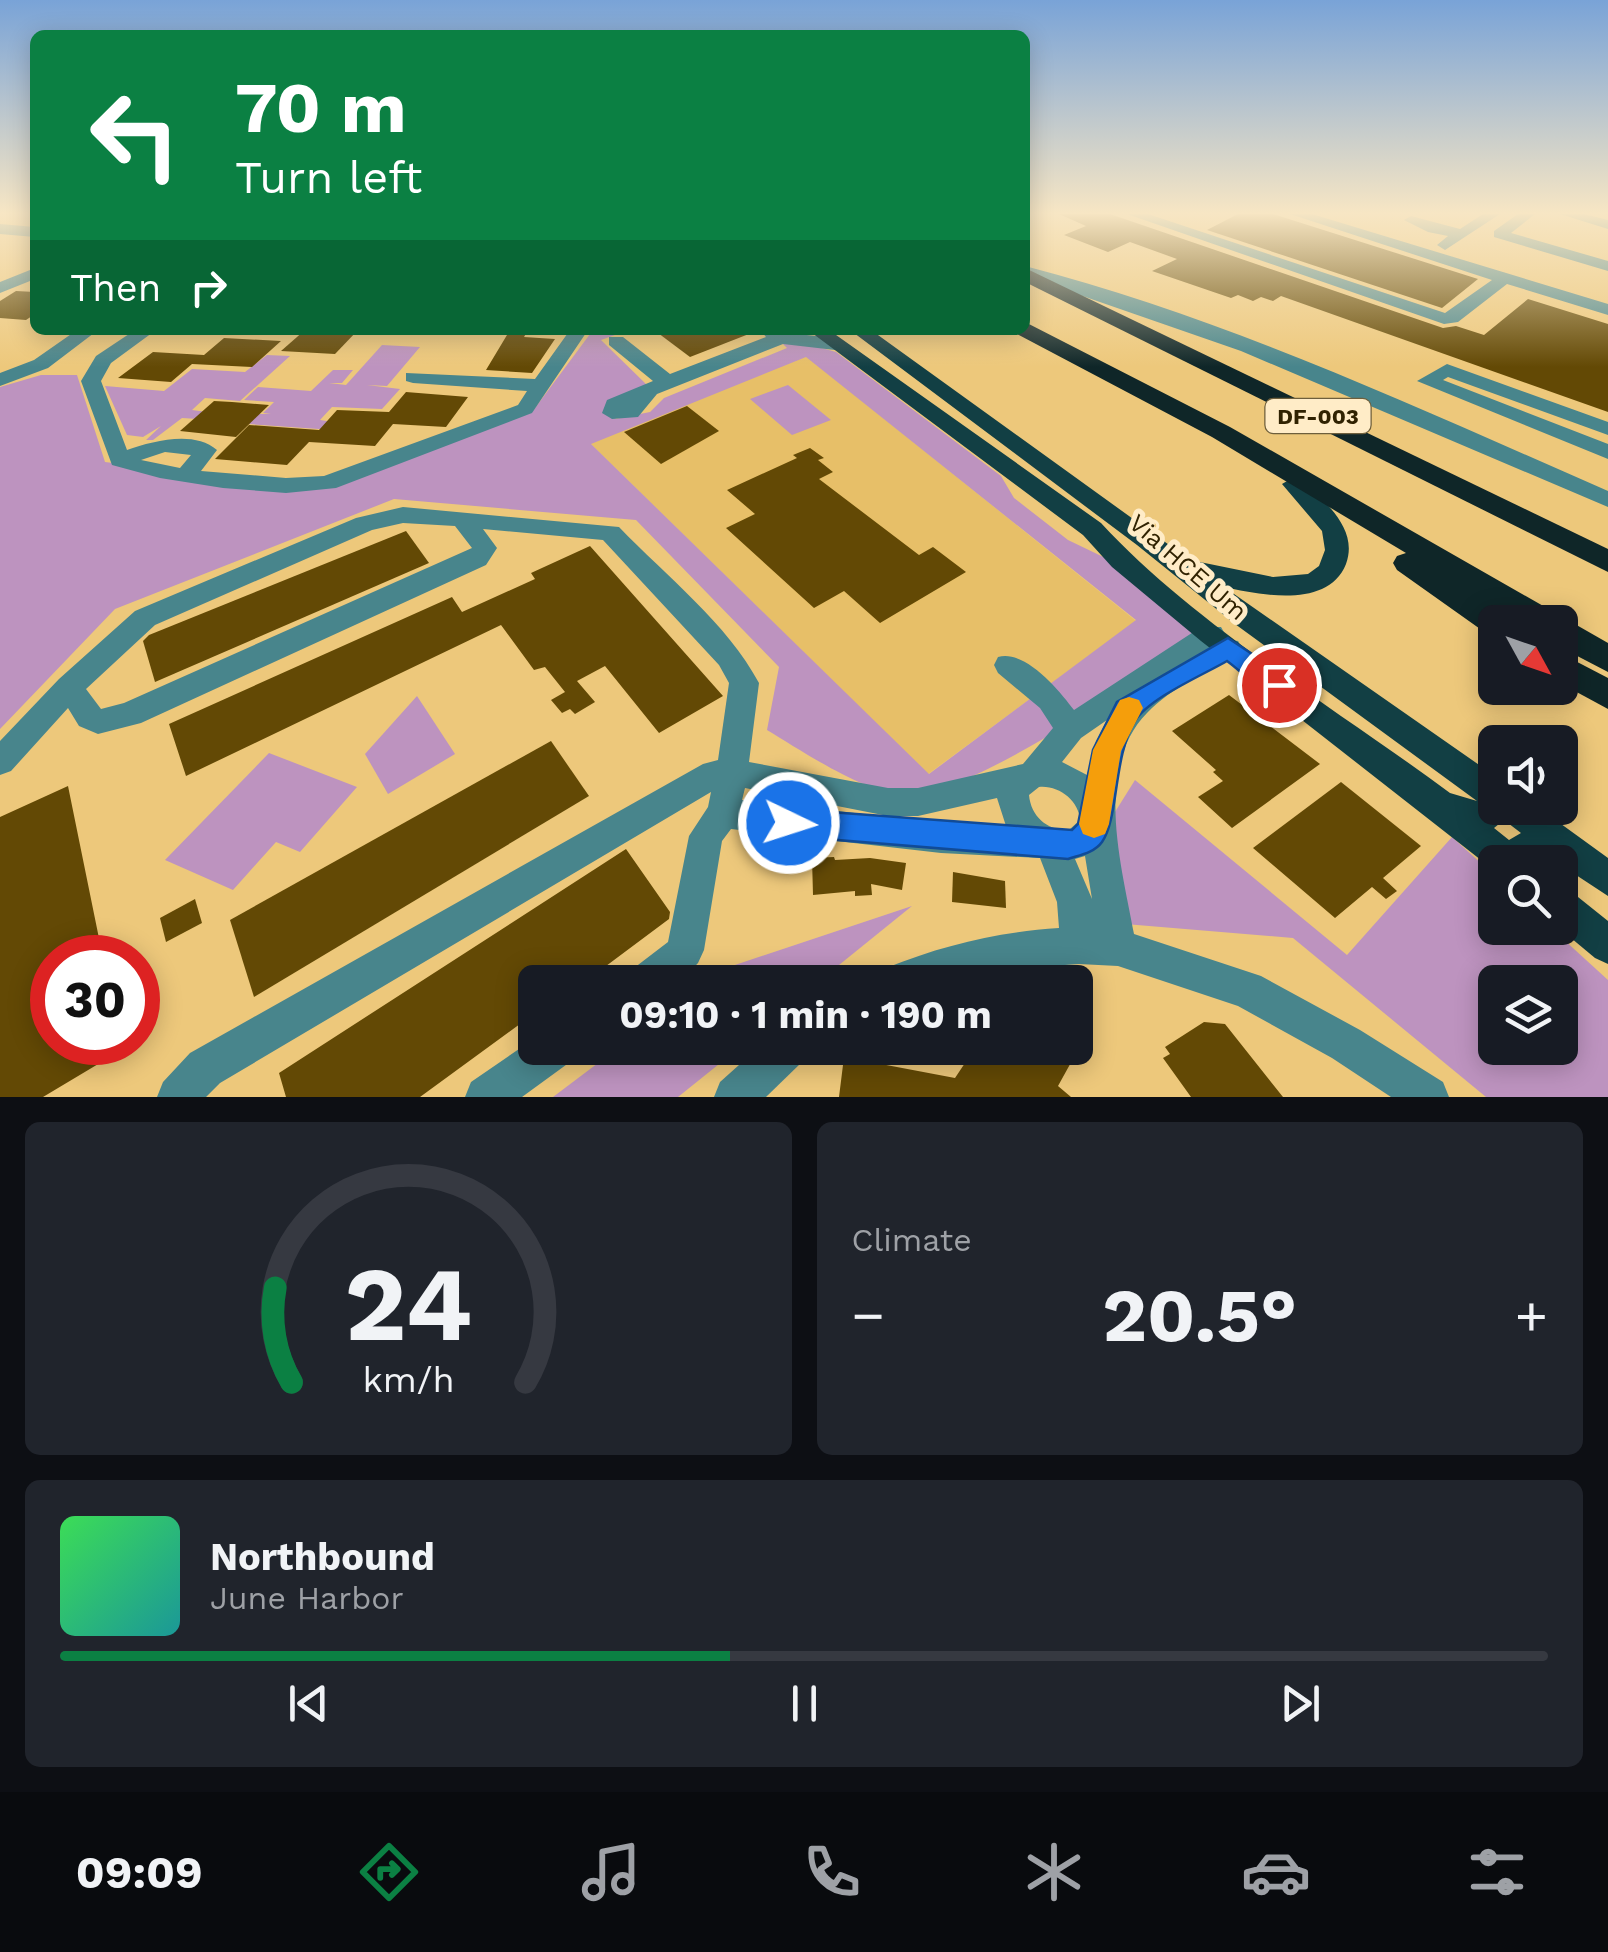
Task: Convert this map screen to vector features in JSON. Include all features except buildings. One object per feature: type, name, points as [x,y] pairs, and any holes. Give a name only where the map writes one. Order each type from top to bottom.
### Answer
[{"type":"highway","name":"DF-003","points":[[1030,274],[1608,562]]},
{"type":"highway","points":[[1134,305],[1308,389],[1394,453]]},
{"type":"highway","name":"DF-003","points":[[1030,333],[1221,432],[1517,605]]},
{"type":"highway","points":[[1221,432],[1478,611]]},
{"type":"highway","points":[[1578,642],[1608,659]]},
{"type":"highway","points":[[1578,676],[1608,694]]},
{"type":"main road","points":[[866,335],[1478,781]]},
{"type":"main road","name":"Via HCE Um","points":[[826,337],[1092,529],[1138,575],[1220,641],[1489,845]]},
{"type":"main road","points":[[1028,486],[1050,492],[1062,488],[1066,480]]},
{"type":"main road","points":[[1138,575],[1152,561],[1246,584],[1284,587],[1313,581],[1328,573],[1336,562],[1338,543],[1330,524],[1294,484]]},
{"type":"main road","points":[[1436,802],[1478,815]]},
{"type":"main road","points":[[1537,825],[1608,879]]},
{"type":"main road","points":[[1578,869],[1608,888]]},
{"type":"main road","points":[[1578,919],[1608,945]]},
{"type":"street","points":[[1287,265],[1448,319],[1505,278]]},
{"type":"street","points":[[1463,265],[1607,299]]},
{"type":"street","points":[[1497,265],[1560,288],[1589,304],[1591,296],[1607,299]]},
{"type":"street","points":[[1030,274],[1134,305],[1413,415],[1608,500]]},
{"type":"street","points":[[0,288],[30,275]]},
{"type":"street","points":[[0,380],[41,364],[82,335]]},
{"type":"street","points":[[140,335],[103,360],[91,381],[120,460],[163,445],[206,450],[188,474],[302,488],[318,486],[520,412],[544,386],[575,335]]},
{"type":"street","points":[[616,342],[658,386],[772,335]]},
{"type":"street","points":[[791,335],[826,337]]},
{"type":"street","points":[[1608,428],[1447,370],[1427,380],[1608,452]]},
{"type":"street","points":[[413,377],[544,386]]},
{"type":"street","points":[[0,762],[69,686],[132,627],[177,604],[383,518],[420,515],[598,531],[619,540],[740,670],[744,699],[723,813],[706,836],[685,950],[673,965]]},
{"type":"street","points":[[69,686],[90,718],[98,722],[130,714],[477,559],[485,548],[462,519]]},
{"type":"street","points":[[178,1097],[205,1068],[697,781],[732,772],[832,809],[941,838],[1050,844],[1082,841],[1092,832],[1107,750],[1126,710],[1220,641]]},
{"type":"street","points":[[1098,946],[1050,844],[1027,832],[1014,812],[1013,792],[1070,729],[1220,641]]},
{"type":"street","points":[[1008,664],[1050,700],[1070,729]]},
{"type":"street","points":[[723,813],[918,802],[1031,775],[1062,775],[1074,781],[1092,801],[1096,816],[1098,946]]},
{"type":"street","points":[[945,965],[1010,950],[1098,946],[1247,990],[1346,1044],[1428,1097]]},
{"type":"street","points":[[486,1097],[532,1065]]},
{"type":"street","points":[[741,1094],[771,1065]]},
{"type":"shaded area","points":[[589,335],[615,335],[601,340],[648,386],[615,419],[650,412],[664,398],[787,348],[782,343],[811,345],[836,352],[1001,476],[1014,498],[1068,540],[1120,565],[1201,639],[1011,757],[934,791],[905,795],[871,787],[834,770],[767,730],[779,667],[636,520],[394,499],[115,609],[0,729],[0,387],[41,375],[77,375],[105,462],[306,487],[535,408]],"holes":[[[806,357],[1136,620],[929,774],[591,444]]]},
{"type":"shaded area","points":[[382,345],[420,347],[387,386],[367,385],[400,389],[382,409],[332,407],[320,420],[340,423],[333,430],[234,423],[243,414],[271,414],[263,413],[274,402],[244,400],[258,387],[311,391],[333,370],[353,370],[342,383],[329,383],[346,385]]},
{"type":"shaded area","points":[[267,355],[290,356],[240,401],[205,398],[192,410],[207,412],[198,419],[182,418],[153,440],[146,440],[161,426],[143,437],[127,435],[105,386],[164,391],[192,369],[245,372]]},
{"type":"shaded area","points":[[806,356],[1136,621],[928,774],[590,443]]},
{"type":"shaded area","points":[[788,385],[831,420],[792,435],[750,399]]},
{"type":"shaded area","points":[[417,696],[455,754],[388,794],[365,754]]},
{"type":"shaded area","points":[[269,753],[357,787],[300,852],[276,842],[233,890],[165,860]]},
{"type":"shaded area","points":[[1135,780],[1347,955],[1452,837],[1478,861],[1478,945],[1570,945],[1608,980],[1608,1097],[1486,1097],[1293,938],[1113,923],[1110,820]]},
{"type":"shaded area","points":[[912,906],[839,965],[735,965]]},
{"type":"shaded area","points":[[595,1065],[718,1065],[678,1097],[553,1097]]},
{"type":"slow traffic","points":[[1094,824],[1107,750],[1129,708]]},
{"type":"route","points":[[789,823],[941,838],[1068,845],[1082,841],[1092,832],[1107,750],[1126,710],[1141,698],[1228,648],[1279,685]]}]
